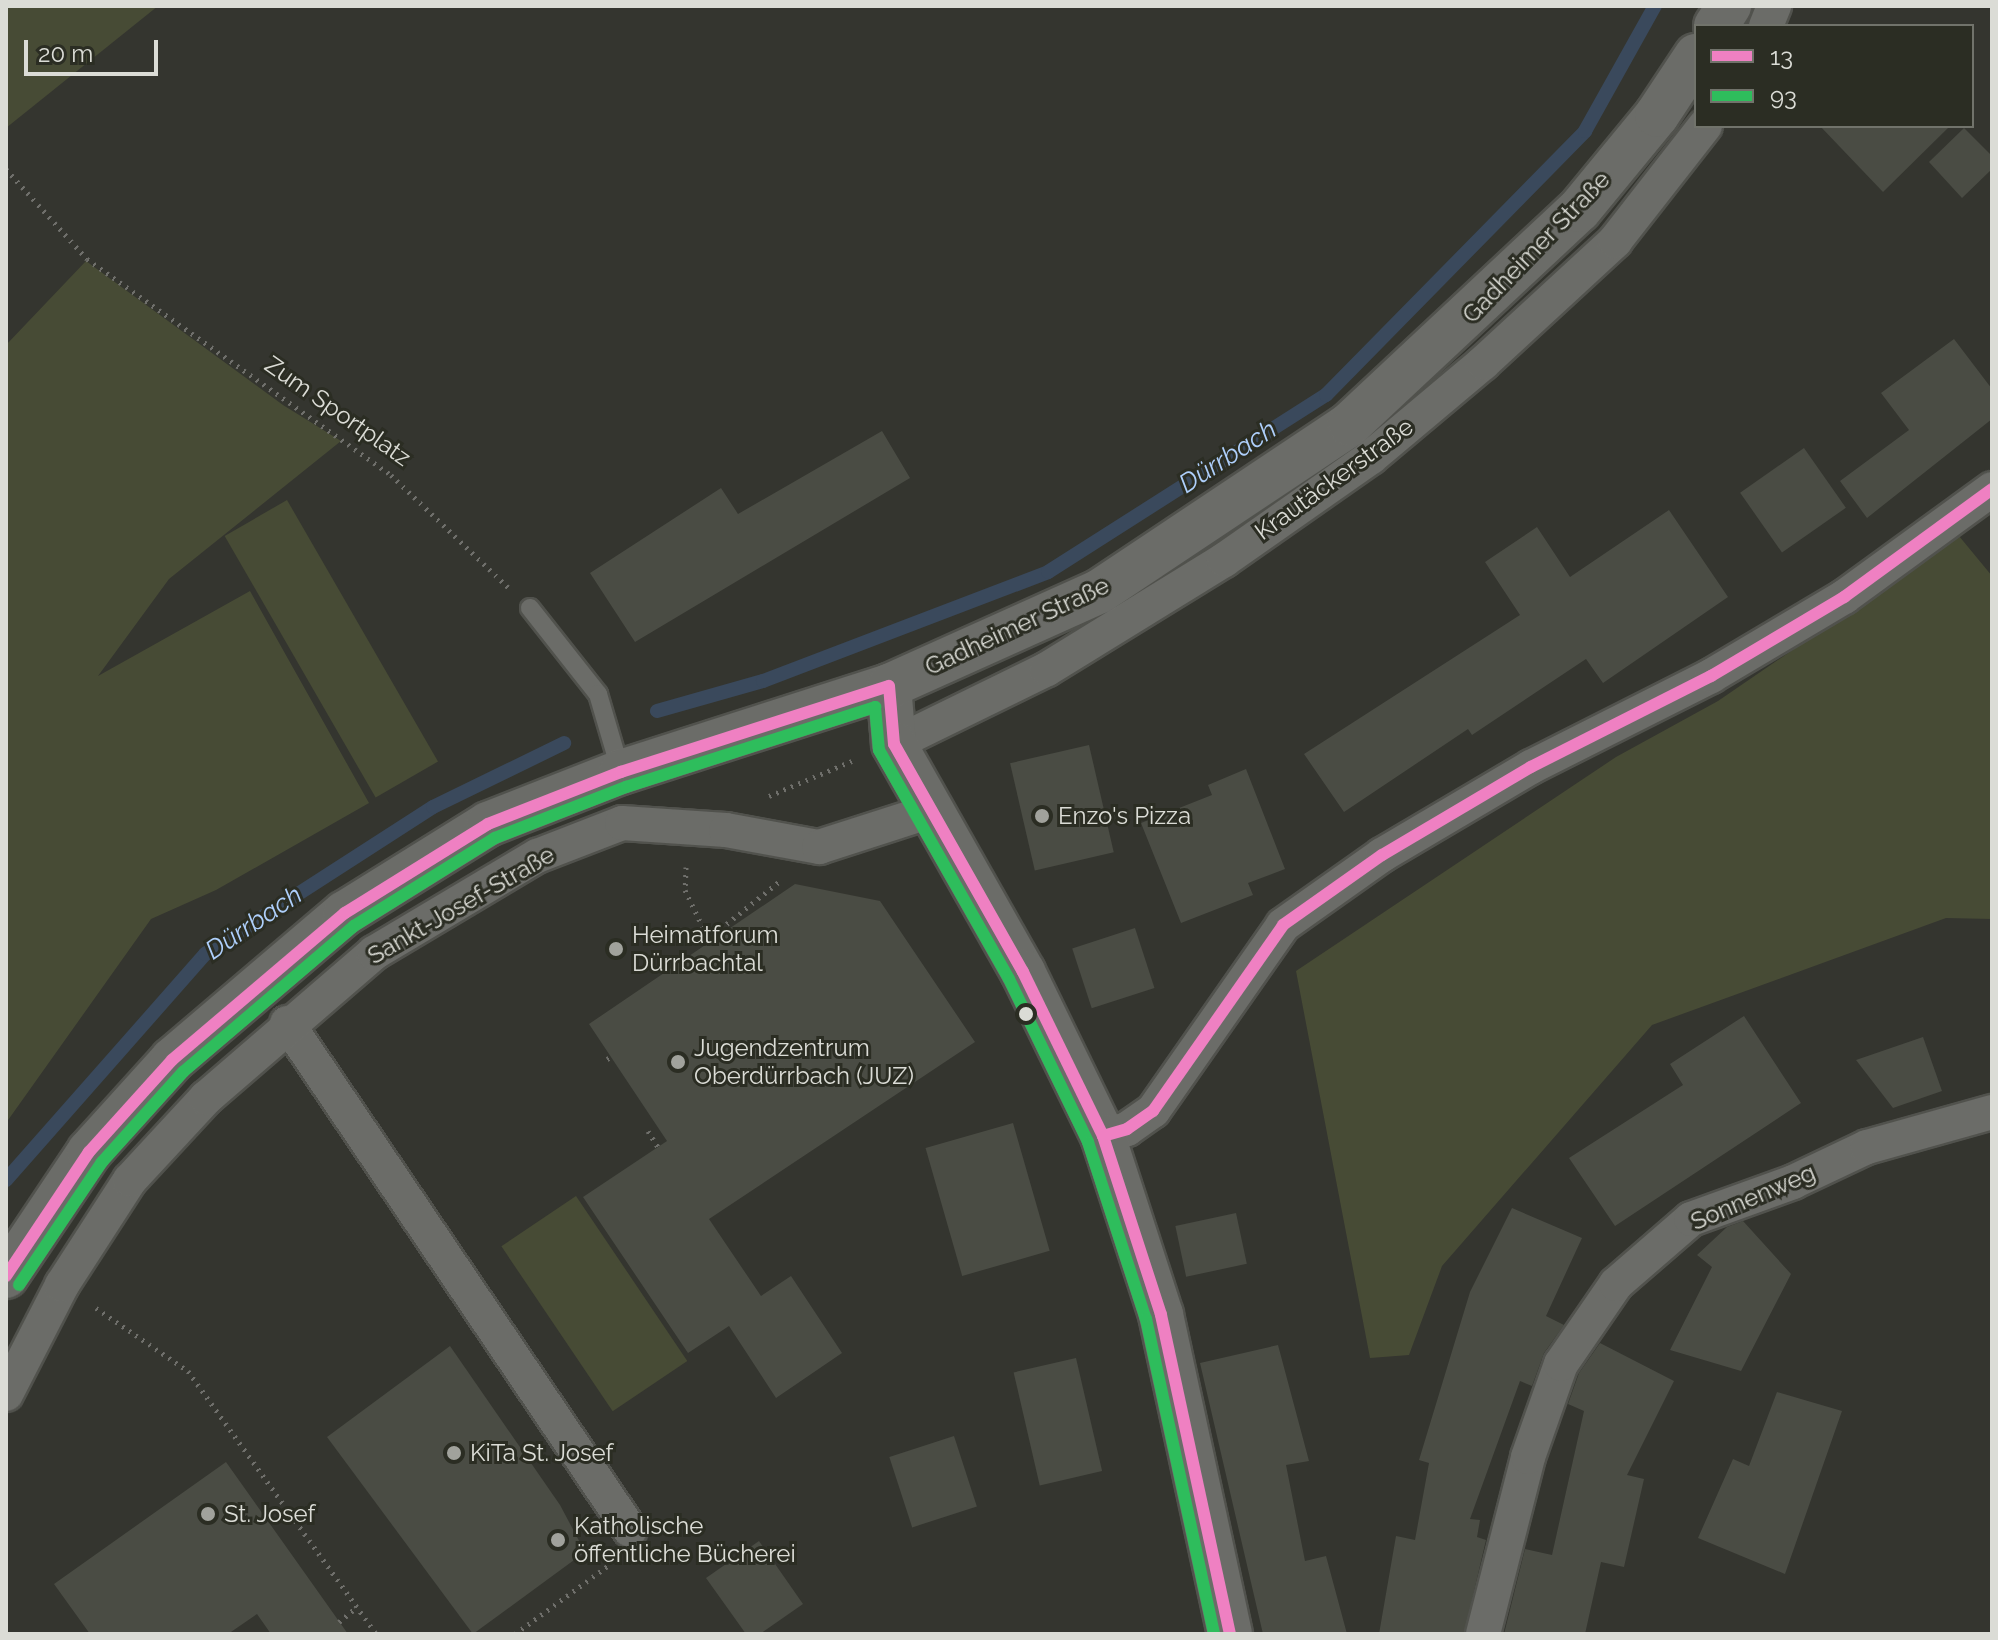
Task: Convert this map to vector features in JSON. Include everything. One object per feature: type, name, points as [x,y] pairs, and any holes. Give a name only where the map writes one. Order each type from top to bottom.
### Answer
[{"type":"street","points":[[1717,24],[1729,6]]},
{"type":"street","name":"Gadheimer Straße","points":[[6,1276],[89,1152],[172,1060],[345,913],[488,824],[621,772],[889,686],[1100,591],[1350,424],[1579,210],[1657,115],[1694,59]]},
{"type":"street","name":"Krautäckerstraße","points":[[894,744],[1047,669],[1224,560],[1371,457],[1483,363],[1615,241],[1703,128]]},
{"type":"street","points":[[1103,1136],[1127,1129],[1153,1111],[1283,925],[1382,855],[1491,791],[1711,676],[1844,597],[1992,489]]},
{"type":"street","points":[[889,686],[894,744],[1023,972],[1103,1136],[1161,1315],[1230,1634]]},
{"type":"street","name":"Sankt-Josef-Straße","points":[[6,1394],[62,1285],[130,1180],[206,1098],[287,1023],[374,953],[537,856],[622,823],[688,830],[726,830],[819,847],[931,811]]},
{"type":"street","points":[[287,1023],[630,1530]]},
{"type":"street","name":"Sonnenweg","points":[[1483,1634],[1528,1457],[1561,1364],[1616,1284],[1691,1219],[1793,1182],[1867,1147],[1992,1112]]},
{"type":"lane","points":[[530,608],[598,694],[621,772]]},
{"type":"path","name":"Zum Sportplatz","points":[[6,169],[87,259],[391,475],[530,608]]},
{"type":"path","points":[[761,799],[894,744]]},
{"type":"path","points":[[688,830],[685,890],[709,940],[785,877]]},
{"type":"path","points":[[648,1131],[658,1147]]},
{"type":"path","points":[[62,1285],[188,1371],[376,1634]]},
{"type":"path","points":[[515,1634],[629,1549],[630,1530]]},
{"type":"path","points":[[339,1622],[357,1607]]},
{"type":"green space","points":[[6,6],[158,6],[6,128]]},
{"type":"green space","points":[[86,261],[283,405],[341,441],[169,579],[98,676],[250,591],[369,803],[216,890],[151,919],[6,1123],[6,345]]},
{"type":"green space","points":[[287,500],[438,762],[376,798],[225,536]]},
{"type":"green space","points":[[1959,536],[1992,576],[1992,919],[1946,918],[1652,1025],[1442,1266],[1409,1355],[1370,1358],[1296,971],[1616,757],[1718,701]]},
{"type":"green space","points":[[576,1196],[687,1361],[613,1411],[501,1246]]},
{"type":"building","points":[[1822,128],[1948,128],[1883,192]]},
{"type":"building","points":[[1964,128],[1992,156],[1992,169],[1962,198],[1929,162]]},
{"type":"building","points":[[1954,339],[1992,389],[1992,419],[1867,518],[1840,481],[1909,430],[1881,393]]},
{"type":"building","points":[[882,431],[910,478],[635,642],[590,573],[721,488],[738,514]]},
{"type":"building","points":[[1804,448],[1846,508],[1782,553],[1740,493]]},
{"type":"building","points":[[1669,510],[1728,597],[1603,683],[1586,659],[1472,735],[1468,729],[1344,812],[1304,754],[1520,615],[1485,562],[1537,527],[1570,577]]},
{"type":"building","points":[[1089,745],[1114,852],[1035,870],[1010,763]]},
{"type":"building","points":[[1246,769],[1285,869],[1248,883],[1253,895],[1181,923],[1141,823],[1212,795],[1208,785]]},
{"type":"building","points":[[795,884],[880,901],[975,1042],[709,1219],[761,1296],[791,1276],[842,1353],[776,1398],[729,1326],[688,1353],[583,1197],[667,1141],[589,1024]]},
{"type":"building","points":[[1135,928],[1154,988],[1092,1008],[1072,948]]},
{"type":"building","points":[[1744,1016],[1801,1103],[1615,1226],[1569,1158],[1683,1085],[1670,1064]]},
{"type":"building","points":[[1923,1037],[1942,1091],[1893,1108],[1856,1060]]},
{"type":"building","points":[[1013,1123],[1050,1251],[962,1276],[926,1148]]},
{"type":"building","points":[[1512,1208],[1582,1238],[1546,1316],[1564,1325],[1544,1353],[1532,1386],[1520,1381],[1470,1519],[1480,1520],[1477,1537],[1486,1540],[1464,1634],[1379,1634],[1396,1536],[1415,1540],[1429,1463],[1419,1460],[1470,1292]]},
{"type":"building","points":[[1236,1213],[1247,1264],[1186,1277],[1175,1226]]},
{"type":"building","points":[[1743,1221],[1791,1274],[1741,1371],[1670,1350],[1712,1267],[1697,1255],[1727,1227]]},
{"type":"building","points":[[1600,1343],[1674,1381],[1627,1475],[1644,1479],[1624,1567],[1601,1562],[1585,1634],[1504,1634],[1525,1549],[1552,1555],[1584,1411],[1568,1404],[1579,1373]]},
{"type":"building","points":[[1278,1345],[1309,1461],[1286,1465],[1305,1561],[1326,1556],[1347,1634],[1263,1634],[1200,1363]]},
{"type":"building","points":[[450,1346],[560,1505],[585,1552],[473,1634],[327,1437]]},
{"type":"building","points":[[1076,1358],[1102,1471],[1040,1485],[1014,1372]]},
{"type":"building","points":[[1777,1392],[1842,1411],[1785,1574],[1698,1538],[1733,1459],[1749,1466]]},
{"type":"building","points":[[954,1436],[977,1506],[912,1527],[889,1457]]},
{"type":"building","name":"St. Josef","points":[[226,1462],[348,1634],[271,1634],[257,1614],[228,1634],[90,1634],[54,1584]]},
{"type":"building","points":[[759,1541],[803,1604],[760,1634],[746,1634],[706,1578]]},
{"type":"waterway","name":"Dürrbach","points":[[657,711],[763,681],[1048,572],[1326,395],[1585,131],[1655,6]]},
{"type":"waterway","name":"Dürrbach","points":[[6,1180],[205,954],[433,807],[564,743]]},
{"type":"transit line","name":"13","points":[[1103,1136],[1127,1129],[1153,1111],[1283,925],[1382,855],[1531,767],[1711,676],[1844,597],[1992,489]]},
{"type":"transit line","name":"13","points":[[889,686],[894,744],[1023,972],[1103,1136],[1161,1315],[1230,1634]]},
{"type":"transit line","name":"13","points":[[6,1276],[89,1152],[172,1060],[345,913],[488,824],[621,772],[889,686]]},
{"type":"transit line","name":"93","points":[[19,1285],[102,1162],[183,1072],[354,926],[495,838],[626,787],[875,707],[879,750],[1009,979],[1088,1142],[1146,1319],[1214,1634]]},
{"type":"place","name":"Enzo's Pizza","points":[[1042,816]]},
{"type":"place","name":"Heimatforum Dürrbachtal","points":[[616,949]]},
{"type":"place","name":"Jugendzentrum Oberdürrbach (JUZ)","points":[[678,1062]]},
{"type":"place","name":"KiTa St. Josef","points":[[454,1453]]},
{"type":"place","name":"St. Josef","points":[[208,1514]]},
{"type":"place","name":"Katholische öffentliche Bücherei","points":[[558,1540]]}]
